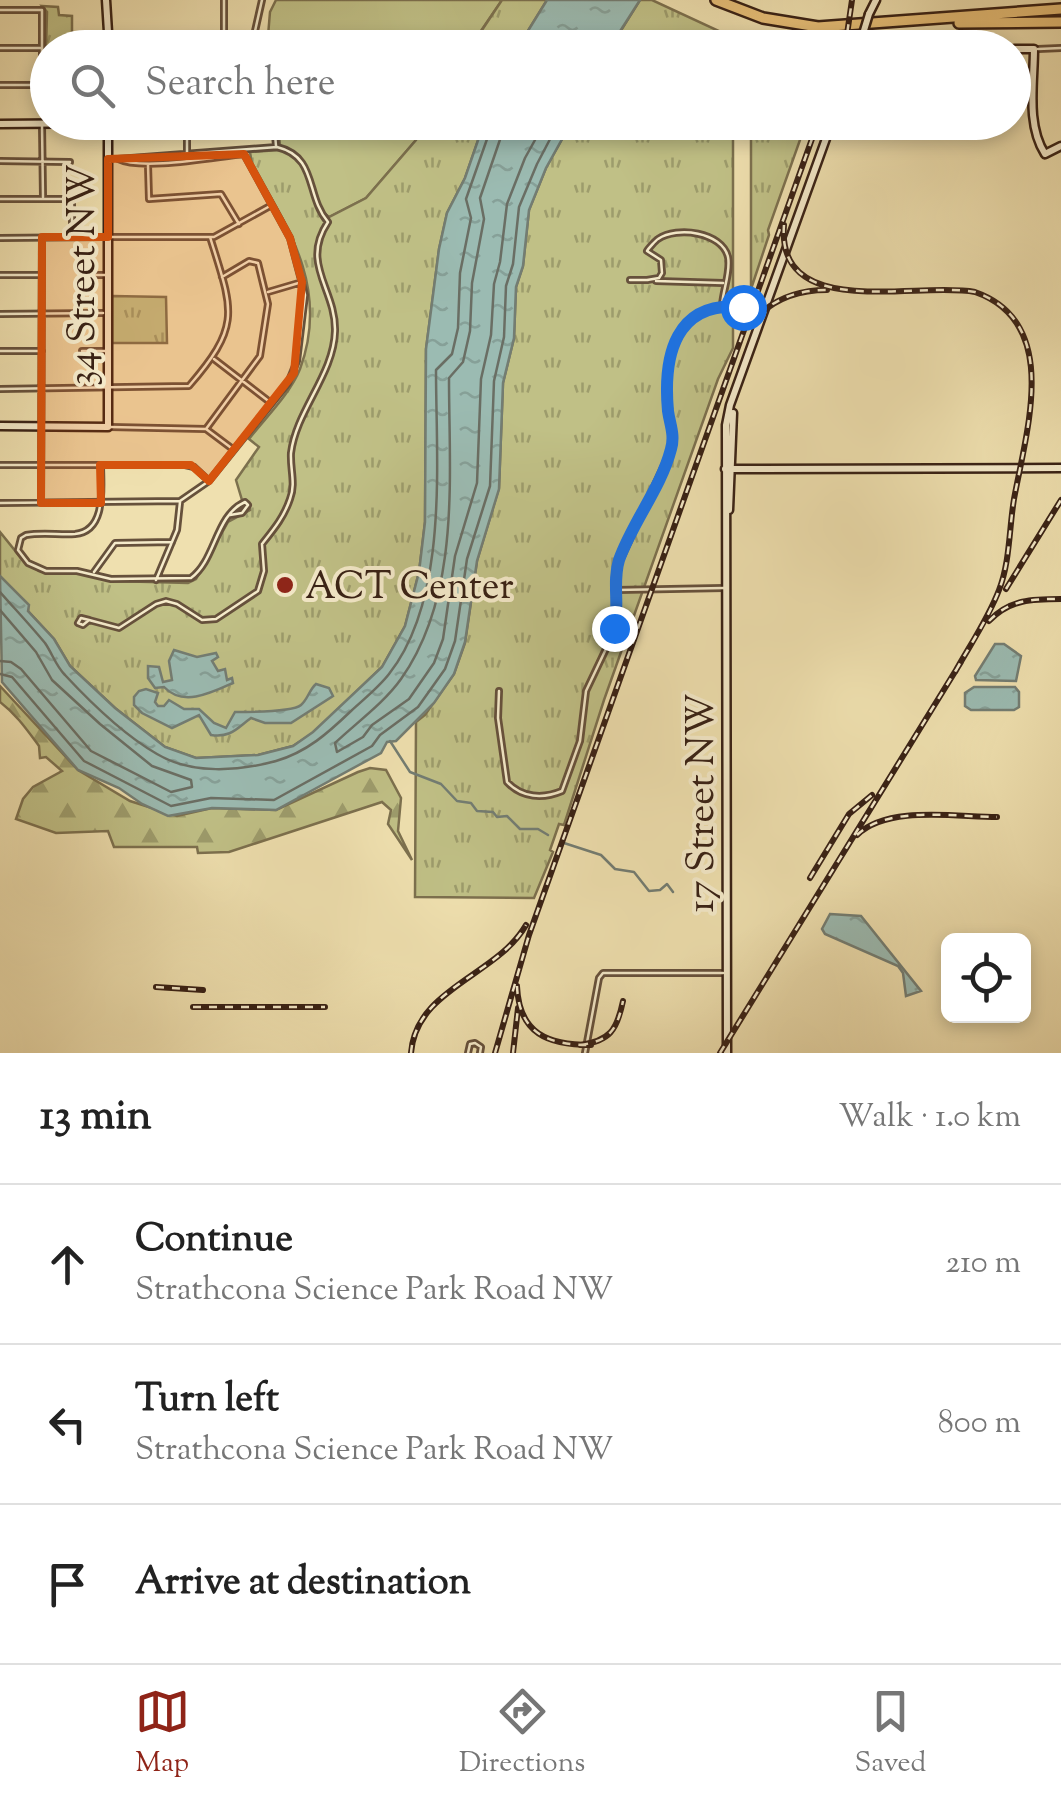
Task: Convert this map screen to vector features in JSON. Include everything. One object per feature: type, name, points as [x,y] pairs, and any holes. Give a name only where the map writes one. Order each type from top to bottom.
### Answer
[{"type":"highway","points":[[716,0],[763,18],[832,27],[871,19],[1061,9]]},
{"type":"highway","points":[[871,19],[1061,25]]},
{"type":"main road","points":[[866,30],[876,0]]},
{"type":"main road","points":[[108,2],[108,30]]},
{"type":"main road","points":[[1034,49],[1035,132],[1045,154],[1061,146]]},
{"type":"main road","points":[[0,124],[30,124]]},
{"type":"main road","name":"34 Street NW","points":[[108,140],[108,427]]},
{"type":"main road","name":"17 Street NW","points":[[727,1053],[726,425],[825,140]]},
{"type":"main road","name":"17 Street NW","points":[[728,553],[727,469],[742,373]]},
{"type":"main road","points":[[0,426],[108,427]]},
{"type":"main road","points":[[729,450],[735,463],[748,469]]},
{"type":"main road","points":[[727,469],[1061,468]]},
{"type":"main road","points":[[729,486],[734,476],[748,469]]},
{"type":"street","points":[[224,0],[224,30]]},
{"type":"street","points":[[255,30],[262,0]]},
{"type":"street","points":[[0,10],[42,10],[42,30]]},
{"type":"street","points":[[0,48],[30,48]]},
{"type":"street","points":[[1034,49],[1061,48]]},
{"type":"street","points":[[0,85],[30,85]]},
{"type":"street","points":[[42,140],[43,199]]},
{"type":"street","points":[[186,140],[186,155]]},
{"type":"street","points":[[275,140],[276,147]]},
{"type":"street","points":[[89,620],[121,628],[156,604],[169,601],[202,620],[212,620],[256,593],[264,571],[262,544],[278,525],[290,498],[293,446],[332,350],[334,314],[316,256],[318,240],[328,222],[315,204],[306,165],[294,154],[276,147],[148,160],[108,158]]},
{"type":"street","points":[[148,160],[244,152]]},
{"type":"street","points":[[0,503],[180,501],[209,481],[272,404],[296,366],[305,311],[302,282],[290,238],[244,152]]},
{"type":"street","points":[[148,160],[149,199],[224,196],[239,224]]},
{"type":"street","points":[[0,162],[70,162]]},
{"type":"street","points":[[0,199],[71,201],[72,238]]},
{"type":"street","points":[[0,238],[210,237],[272,205]]},
{"type":"street","points":[[647,280],[659,278],[662,273],[661,260],[647,250],[656,240],[667,235],[692,234],[715,239],[726,251],[728,262],[722,306]]},
{"type":"street","points":[[0,390],[184,388],[224,340],[230,308],[210,237]]},
{"type":"street","points":[[41,502],[42,238]]},
{"type":"street","points":[[206,429],[260,356],[268,304],[255,261],[222,278]]},
{"type":"street","points":[[0,275],[42,275]]},
{"type":"street","points":[[82,275],[108,276]]},
{"type":"street","points":[[630,280],[724,283]]},
{"type":"street","points":[[266,292],[302,282]]},
{"type":"street","points":[[499,691],[498,718],[507,782],[514,789],[535,796],[562,791],[578,746],[586,691],[616,621],[618,564],[672,448],[668,394],[673,344],[688,322],[710,309],[743,307],[763,313]]},
{"type":"street","points":[[0,314],[108,313]]},
{"type":"street","points":[[0,352],[42,351]]},
{"type":"street","points":[[82,351],[108,351]]},
{"type":"street","points":[[212,358],[272,404]]},
{"type":"street","points":[[108,427],[206,429],[235,450]]},
{"type":"street","points":[[0,464],[189,465],[209,481]]},
{"type":"street","points":[[100,465],[101,503],[94,522],[82,533],[26,535],[18,544],[21,556],[41,570],[110,579],[185,580],[195,576],[230,514]]},
{"type":"street","points":[[156,580],[172,542],[180,501]]},
{"type":"street","points":[[94,574],[115,543],[172,542]]},
{"type":"street","points":[[616,590],[728,588]]},
{"type":"street","points":[[585,1053],[602,974],[728,972]]},
{"type":"street","points":[[468,1053],[470,1044],[476,1043],[480,1053]]},
{"type":"highlighted area","points":[[244,154],[290,238],[302,282],[294,373],[209,481],[191,465],[100,465],[101,503],[41,503],[42,237],[108,237],[108,159]]},
{"type":"green space","points":[[276,0],[502,0],[482,30],[268,30]]},
{"type":"green space","points":[[502,0],[547,0],[528,30],[482,30]]},
{"type":"green space","points":[[640,0],[652,0],[717,30],[621,30]]},
{"type":"green space","points":[[42,6],[58,7],[59,15],[72,16],[72,30],[47,30],[47,12]]},
{"type":"green space","points":[[279,140],[416,140],[366,198],[329,217],[321,211],[289,149],[280,146]]},
{"type":"green space","points":[[416,140],[478,140],[447,213],[439,249],[426,349],[425,522],[419,572],[405,626],[382,667],[313,733],[293,746],[258,755],[196,758],[165,747],[70,666],[54,639],[28,611],[28,605],[0,576],[0,532],[21,558],[39,571],[77,573],[111,581],[188,583],[196,579],[228,522],[250,510],[249,502],[242,500],[236,480],[259,447],[249,439],[296,378],[308,341],[308,288],[302,263],[252,165],[250,152],[279,150],[280,146],[294,152],[308,170],[315,200],[329,217],[366,198]]},
{"type":"green space","points":[[562,140],[733,140],[733,348],[718,379],[564,825],[559,824],[550,850],[553,852],[534,898],[415,897],[416,722],[454,674],[465,643],[477,561],[499,488],[503,383],[514,338],[516,287],[523,266],[529,210]]},
{"type":"green space","points":[[751,140],[800,140],[768,230],[751,289]]},
{"type":"green space","points":[[112,296],[166,297],[167,343],[112,343]]},
{"type":"green space","points":[[0,686],[78,770],[130,801],[177,816],[212,808],[276,810],[358,772],[370,768],[386,770],[401,798],[398,831],[412,860],[388,824],[391,810],[382,802],[229,852],[198,853],[197,847],[114,847],[108,831],[56,833],[16,819],[23,799],[33,787],[62,771],[46,757],[40,758],[39,746],[0,702]]},
{"type":"water","points":[[547,0],[640,0],[621,30],[528,30]]},
{"type":"water","points":[[478,140],[562,140],[529,210],[523,266],[516,287],[514,338],[503,383],[499,489],[477,561],[465,642],[454,674],[434,703],[396,741],[387,742],[381,753],[276,810],[212,808],[168,816],[78,770],[2,682],[0,576],[29,605],[28,611],[54,639],[70,666],[115,708],[165,747],[196,758],[258,755],[293,746],[382,667],[405,626],[419,572],[425,522],[426,349],[447,213]]},
{"type":"water","points":[[995,644],[1004,644],[1021,656],[1016,681],[976,680]]},
{"type":"water","points":[[174,650],[197,657],[216,653],[218,657],[212,661],[218,671],[225,669],[227,680],[232,678],[233,683],[188,697],[164,687],[155,688],[148,678],[148,666],[159,667],[163,682],[172,680],[169,661]]},
{"type":"water","points":[[316,684],[329,688],[333,696],[291,723],[265,723],[251,718],[224,735],[211,735],[199,715],[172,728],[134,705],[134,697],[146,689],[158,693],[158,706],[169,700],[184,709],[199,709],[226,728],[235,712],[296,707]]},
{"type":"water","points":[[974,687],[1015,687],[1019,707],[971,710],[965,706],[965,693]]},
{"type":"water","points":[[830,914],[861,916],[921,991],[906,996],[903,973],[898,966],[825,934],[822,929]]},
{"type":"waterway","points":[[390,741],[410,772],[441,784],[457,801],[471,803],[477,811],[507,816],[520,829],[538,829],[548,835]]},
{"type":"waterway","points":[[564,843],[601,855],[615,869],[634,872],[649,891],[660,890],[667,884],[673,892]]},
{"type":"railway","points":[[848,30],[852,0]]},
{"type":"railway","points":[[495,1053],[529,935],[812,140]]},
{"type":"railway","points":[[784,225],[788,255],[802,275],[826,286],[855,291],[975,292],[1002,307],[1019,327],[1029,352],[1030,410],[1005,568],[990,611],[955,672]]},
{"type":"railway","points":[[749,326],[765,309],[784,298],[827,290]]},
{"type":"railway","points":[[1006,589],[1061,500]]},
{"type":"railway","points":[[989,621],[1014,604],[1061,599]]},
{"type":"railway","points":[[720,1053],[961,662]]},
{"type":"railway","points":[[810,878],[849,814],[872,795]]},
{"type":"railway","points":[[857,835],[870,826],[904,816],[997,817]]},
{"type":"railway","points":[[411,1053],[416,1031],[427,1013],[442,997],[497,957],[526,925]]},
{"type":"railway","points":[[517,986],[523,1015],[539,1034],[562,1043],[591,1045]]},
{"type":"railway","points":[[156,987],[203,990]]},
{"type":"railway","points":[[580,1045],[599,1041],[610,1032],[623,1001]]},
{"type":"railway","points":[[193,1007],[325,1007]]},
{"type":"railway","points":[[513,1053],[518,1008]]},
{"type":"place","name":"ACT Center","points":[[285,585]]},
{"type":"route","points":[[614,628],[618,564],[672,448],[668,394],[675,338],[701,313],[722,306],[743,307]]}]
